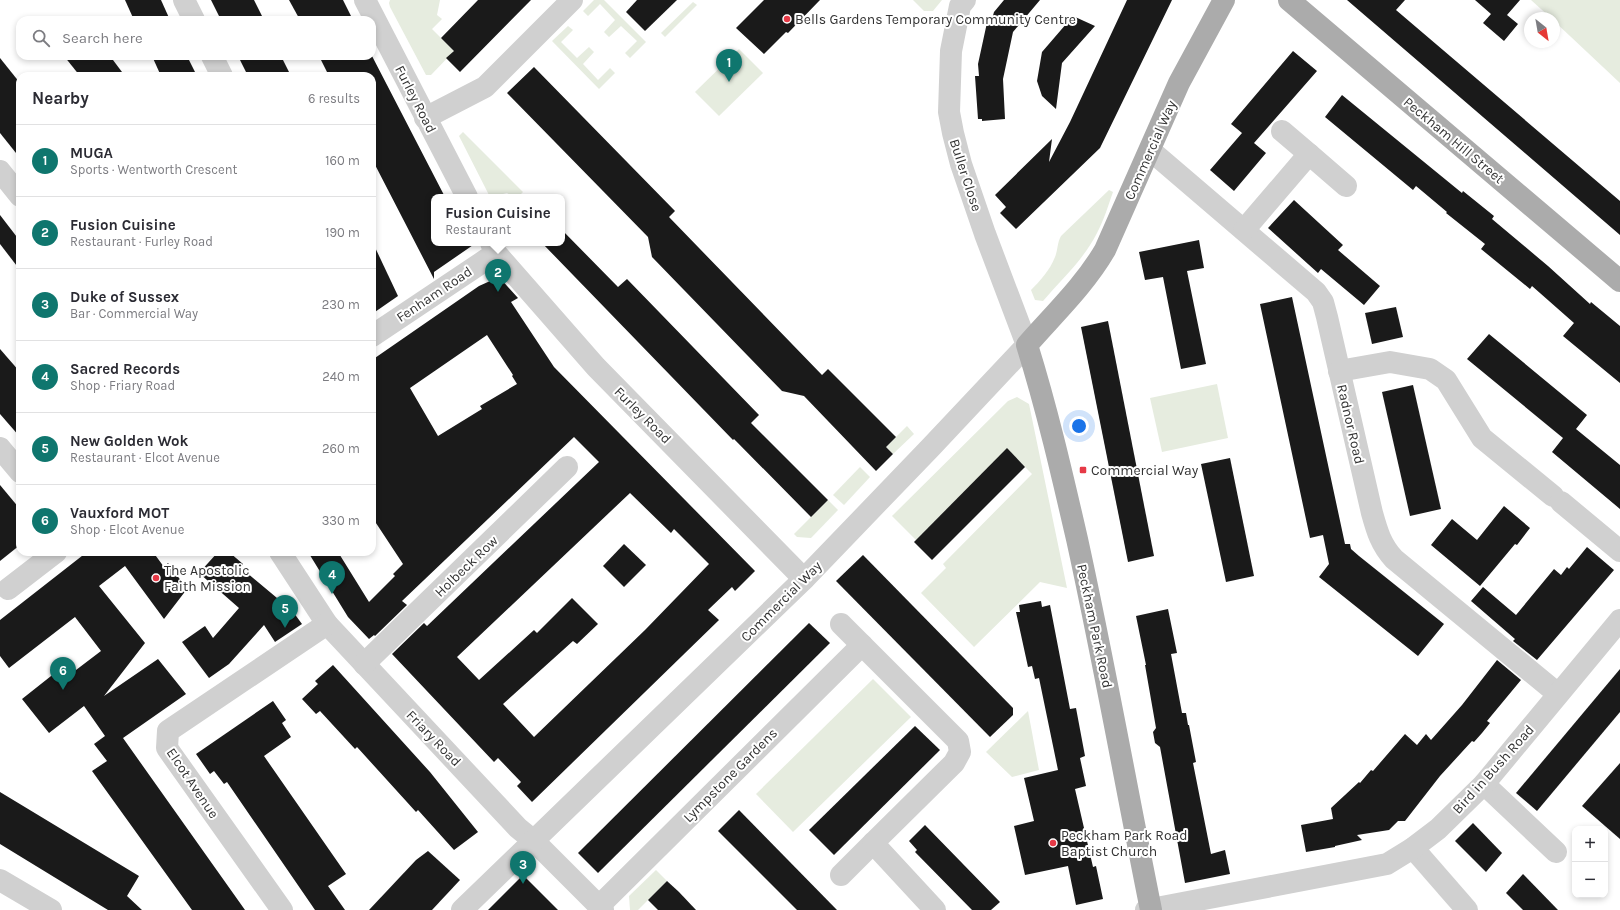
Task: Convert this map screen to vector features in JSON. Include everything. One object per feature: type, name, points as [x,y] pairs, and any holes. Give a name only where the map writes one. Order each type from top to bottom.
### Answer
[{"type":"main road","name":"Commercial Way","points":[[1027,345],[1077,289],[1100,258],[1110,241],[1185,72],[1224,0]]},
{"type":"main road","name":"Peckham Hill Street","points":[[1289,0],[1620,281]]},
{"type":"main road","name":"Peckham Park Road","points":[[1027,345],[1043,394],[1086,581],[1149,910]]},
{"type":"street","points":[[184,0],[192,16]]},
{"type":"street","name":"Furley Road","points":[[365,0],[373,16]]},
{"type":"street","points":[[425,118],[484,87],[572,0]]},
{"type":"street","name":"Buller Close","points":[[965,0],[960,6],[951,51],[949,112],[952,133],[985,234],[1027,345]]},
{"type":"street","name":"Furley Road","points":[[376,22],[465,194]]},
{"type":"street","points":[[214,60],[220,72]]},
{"type":"street","points":[[1282,131],[1346,186]]},
{"type":"street","name":"Radnor Road","points":[[1150,150],[1319,294],[1325,306],[1372,513],[1379,539],[1384,548],[1394,559],[1558,694]]},
{"type":"street","points":[[1244,230],[1309,154]]},
{"type":"street","points":[[0,171],[16,191]]},
{"type":"street","name":"Furley Road","points":[[493,248],[596,367],[804,579]]},
{"type":"street","name":"Fenham Road","points":[[376,333],[493,248]]},
{"type":"street","name":"Commercial Way","points":[[462,910],[804,579],[1027,345]]},
{"type":"street","points":[[1339,371],[1390,362],[1430,368],[1446,380],[1482,438],[1620,550]]},
{"type":"street","points":[[0,448],[16,467]]},
{"type":"street","name":"Holbeck Row","points":[[364,664],[567,467]]},
{"type":"street","points":[[3,593],[51,556]]},
{"type":"street","name":"Friary Road","points":[[283,556],[327,624],[518,828],[534,841],[601,908]]},
{"type":"street","name":"Bird in Bush Road","points":[[1149,910],[1387,864],[1413,848],[1438,829],[1484,784],[1500,762],[1620,620]]},
{"type":"street","name":"Elcot Avenue","points":[[282,910],[167,748],[168,731],[327,624]]},
{"type":"street","points":[[840,876],[954,762],[960,752],[958,741],[841,624]]},
{"type":"street","name":"Lympstone Gardens","points":[[601,908],[862,645]]},
{"type":"street","points":[[1484,784],[1556,852]]},
{"type":"street","points":[[873,843],[935,910]]},
{"type":"street","points":[[1413,848],[1467,910]]},
{"type":"street","points":[[0,880],[51,910]]},
{"type":"shaded area","points":[[390,0],[440,0],[437,15],[442,19],[432,29],[454,51],[431,75],[426,75],[390,7]]},
{"type":"shaded area","points":[[594,0],[604,0],[646,42],[630,58],[625,53],[637,41],[621,26],[609,37],[604,32],[615,20],[600,4],[588,16],[583,11]]},
{"type":"shaded area","points":[[913,0],[942,0],[933,11],[924,11]]},
{"type":"shaded area","points":[[1531,0],[1620,0],[1620,83],[1560,27],[1560,12],[1544,12]]},
{"type":"shaded area","points":[[693,2],[697,5],[665,37],[661,33]]},
{"type":"shaded area","points":[[568,26],[573,30],[561,42],[577,58],[589,47],[594,52],[583,64],[598,80],[610,68],[615,73],[599,89],[552,41]]},
{"type":"shaded area","points":[[739,49],[763,73],[719,116],[695,92]]},
{"type":"shaded area","points":[[463,132],[523,192],[521,194],[488,194],[459,136]]},
{"type":"shaded area","points":[[1109,190],[1113,192],[1104,218],[1086,252],[1043,301],[1035,300],[1031,290],[1053,262],[1061,236]]},
{"type":"shaded area","points":[[1217,384],[1228,438],[1162,452],[1150,398]]},
{"type":"shaded area","points":[[1017,397],[1029,404],[1067,588],[1040,582],[974,647],[921,593],[946,568],[943,564],[1032,474],[1007,449],[916,540],[892,516],[1008,401]]},
{"type":"shaded area","points":[[907,426],[914,434],[893,454],[886,447]]},
{"type":"shaded area","points":[[860,467],[870,477],[844,505],[833,495]]},
{"type":"shaded area","points":[[828,500],[838,510],[811,538],[797,537],[794,534]]},
{"type":"shaded area","points":[[873,679],[911,717],[793,832],[756,794]]},
{"type":"shaded area","points":[[1028,711],[1039,770],[1012,777],[986,752]]},
{"type":"shaded area","points":[[656,870],[667,881],[638,910],[630,910],[629,896]]},
{"type":"building","points":[[125,0],[161,0],[168,16],[132,16]]},
{"type":"building","points":[[211,0],[254,0],[262,16],[219,16]]},
{"type":"building","points":[[289,0],[343,0],[351,16],[298,16]]},
{"type":"building","points":[[478,0],[531,0],[460,72],[446,58],[454,51],[441,38]]},
{"type":"building","points":[[637,0],[677,0],[645,31],[626,12]]},
{"type":"building","points":[[764,0],[820,0],[788,33],[786,32],[764,54],[736,28]]},
{"type":"building","points":[[1004,0],[1040,0],[1013,32],[1003,79],[1005,119],[982,121],[982,119],[978,119],[975,76],[979,76],[978,64],[988,18],[992,19],[994,12]]},
{"type":"building","points":[[1127,0],[1172,0],[1100,148],[1016,229],[1000,213],[1006,207],[995,195],[1052,139],[1049,162],[1070,122]]},
{"type":"building","points":[[1347,0],[1405,0],[1396,10],[1620,201],[1620,235]]},
{"type":"building","points":[[1475,0],[1520,0],[1507,15],[1518,24],[1504,41],[1483,23],[1491,14]]},
{"type":"building","points":[[1073,16],[1095,26],[1062,63],[1056,109],[1042,96],[1037,81],[1042,52]]},
{"type":"building","points":[[1293,51],[1317,71],[1254,143],[1266,153],[1234,191],[1210,170],[1242,133],[1231,124]]},
{"type":"building","points":[[0,58],[16,78],[16,153],[0,133]]},
{"type":"building","points":[[67,60],[113,60],[122,72],[77,72]]},
{"type":"building","points":[[154,60],[189,60],[195,72],[159,72]]},
{"type":"building","points":[[240,60],[283,60],[289,72],[246,72]]},
{"type":"building","points":[[321,60],[374,60],[443,194],[431,194],[431,246],[472,246],[434,272],[434,279],[376,167],[376,72],[327,72]]},
{"type":"building","points":[[534,67],[675,211],[669,217],[822,375],[828,369],[896,437],[886,447],[893,454],[876,471],[804,396],[782,391],[652,257],[648,237],[507,93]]},
{"type":"building","points":[[1342,95],[1462,193],[1463,191],[1494,216],[1492,219],[1590,304],[1591,302],[1620,326],[1620,383],[1563,336],[1574,323],[1532,286],[1530,289],[1481,249],[1485,244],[1446,213],[1447,212],[1416,186],[1413,190],[1325,117]]},
{"type":"building","points":[[1294,200],[1343,245],[1338,250],[1380,286],[1364,305],[1321,269],[1318,273],[1268,228]]},
{"type":"building","points":[[0,215],[16,236],[16,265],[0,244]]},
{"type":"building","points":[[565,233],[618,287],[627,279],[759,415],[751,423],[828,500],[811,517],[734,439],[733,440],[545,246],[565,246]]},
{"type":"building","points":[[1199,240],[1204,268],[1187,271],[1206,364],[1181,369],[1163,277],[1145,280],[1139,252]]},
{"type":"building","points":[[376,249],[398,296],[376,311]]},
{"type":"building","points":[[499,277],[518,298],[511,302],[554,367],[755,571],[735,591],[732,587],[708,610],[719,620],[532,802],[517,786],[521,782],[498,758],[494,762],[392,654],[424,623],[427,626],[599,462],[574,437],[402,601],[407,605],[375,636],[374,635],[369,639],[348,617],[310,556],[340,556],[369,602],[395,576],[393,574],[403,564],[376,523],[376,357],[479,286]],"holes":[[[487,335],[513,375],[512,376],[517,384],[480,406],[482,409],[438,436],[410,388]],[[630,493],[671,533],[674,529],[709,564],[645,630],[534,737],[503,704],[573,641],[577,644],[598,624],[572,598],[537,633],[534,630],[479,680],[457,657]]]},
{"type":"building","points":[[1292,297],[1345,544],[1350,544],[1351,549],[1359,556],[1444,624],[1418,656],[1319,577],[1329,564],[1323,535],[1310,538],[1260,304]]},
{"type":"building","points":[[1396,307],[1403,337],[1372,344],[1365,313]]},
{"type":"building","points":[[1108,321],[1154,556],[1128,562],[1081,327]]},
{"type":"building","points":[[1489,334],[1587,415],[1576,429],[1620,465],[1620,509],[1552,452],[1563,438],[1467,359]]},
{"type":"building","points":[[0,349],[16,367],[16,432],[0,414]]},
{"type":"building","points":[[1413,385],[1441,509],[1410,516],[1382,392]]},
{"type":"building","points":[[1007,448],[1025,467],[932,560],[914,542]]},
{"type":"building","points":[[1230,458],[1254,576],[1226,582],[1201,464]]},
{"type":"building","points":[[0,485],[16,504],[16,548],[0,561]]},
{"type":"building","points":[[1504,506],[1530,528],[1517,545],[1515,544],[1480,586],[1431,545],[1452,519],[1477,540]]},
{"type":"building","points":[[624,544],[646,565],[624,587],[603,566]]},
{"type":"building","points":[[1587,547],[1614,570],[1537,660],[1513,641],[1515,639],[1471,601],[1483,587],[1516,615],[1554,569],[1561,575],[1567,567],[1569,569]]},
{"type":"building","points":[[863,555],[1013,708],[1013,715],[990,737],[836,581]]},
{"type":"building","points":[[82,556],[156,556],[164,567],[168,563],[187,589],[164,619],[125,566],[99,586],[145,643],[104,696],[158,659],[186,694],[123,738],[245,910],[192,910],[92,771],[107,761],[94,744],[105,736],[84,706],[49,733],[22,699],[70,661],[76,670],[101,651],[75,617],[9,668],[0,656],[0,620]]},
{"type":"building","points":[[214,556],[234,556],[243,564],[240,567],[283,603],[285,601],[302,624],[275,642],[264,625],[229,664],[209,678],[182,642],[205,626],[213,638],[239,608],[199,573]]},
{"type":"building","points":[[1041,601],[1042,607],[1050,605],[1070,709],[1076,708],[1085,756],[1080,758],[1086,786],[1075,789],[1093,867],[1096,866],[1103,899],[1076,905],[1068,866],[1025,875],[1014,826],[1034,821],[1024,778],[1058,770],[1039,678],[1035,679],[1032,666],[1028,667],[1016,612],[1020,612],[1019,605]]},
{"type":"building","points":[[1168,609],[1177,653],[1171,654],[1182,713],[1186,713],[1189,725],[1196,762],[1193,763],[1211,854],[1225,850],[1230,874],[1185,883],[1160,747],[1155,743],[1153,732],[1156,728],[1146,665],[1136,616]]},
{"type":"building","points":[[809,623],[830,643],[598,873],[578,853]]},
{"type":"building","points":[[1497,660],[1521,680],[1487,721],[1490,723],[1482,733],[1474,742],[1472,741],[1440,776],[1405,821],[1398,821],[1389,830],[1357,835],[1362,840],[1306,852],[1301,825],[1333,819],[1331,808],[1359,782],[1360,783],[1371,770],[1373,771],[1405,734],[1417,745],[1426,734],[1431,740],[1462,705]]},
{"type":"building","points":[[333,665],[430,772],[478,832],[454,850],[418,810],[416,812],[357,747],[355,749],[320,711],[316,714],[302,699],[318,684],[315,681]]},
{"type":"building","points":[[1620,669],[1620,712],[1537,811],[1516,793]]},
{"type":"building","points":[[273,701],[286,720],[282,723],[291,737],[264,756],[346,874],[328,886],[345,910],[315,910],[227,782],[224,784],[214,771],[210,774],[196,754]]},
{"type":"building","points":[[915,726],[940,750],[834,855],[809,830]]},
{"type":"building","points":[[1620,763],[1620,839],[1608,829],[1608,826],[1605,826],[1582,806]]},
{"type":"building","points":[[0,792],[139,876],[127,896],[142,910],[108,910],[0,844]]},
{"type":"building","points":[[739,810],[837,910],[797,910],[718,831]]},
{"type":"building","points":[[1473,823],[1502,853],[1486,872],[1455,841]]},
{"type":"building","points":[[925,825],[1000,902],[991,910],[972,910],[915,852],[917,850],[909,841]]},
{"type":"building","points":[[428,851],[460,880],[432,910],[369,910],[416,860]]},
{"type":"building","points":[[1523,874],[1558,910],[1523,910],[1506,893]]},
{"type":"building","points":[[523,875],[558,910],[488,910]]},
{"type":"building","points":[[667,881],[696,910],[658,910],[648,900]]},
{"type":"place","name":"Bells Gardens Temporary Community Centre","points":[[787,19]]},
{"type":"place","name":"MUGA","points":[[729,82]]},
{"type":"place","name":"Fusion Cuisine","points":[[498,292]]},
{"type":"place","name":"Commercial Way","points":[[1083,470]]},
{"type":"place","name":"The Apostolic Faith Mission","points":[[156,578]]},
{"type":"place","name":"Sacred Records","points":[[332,594]]},
{"type":"place","name":"New Golden Wok","points":[[285,628]]},
{"type":"place","name":"Vauxford MOT","points":[[63,690]]},
{"type":"place","name":"Peckham Park Road Baptist Church","points":[[1053,843]]},
{"type":"place","name":"Duke of Sussex","points":[[523,884]]}]
